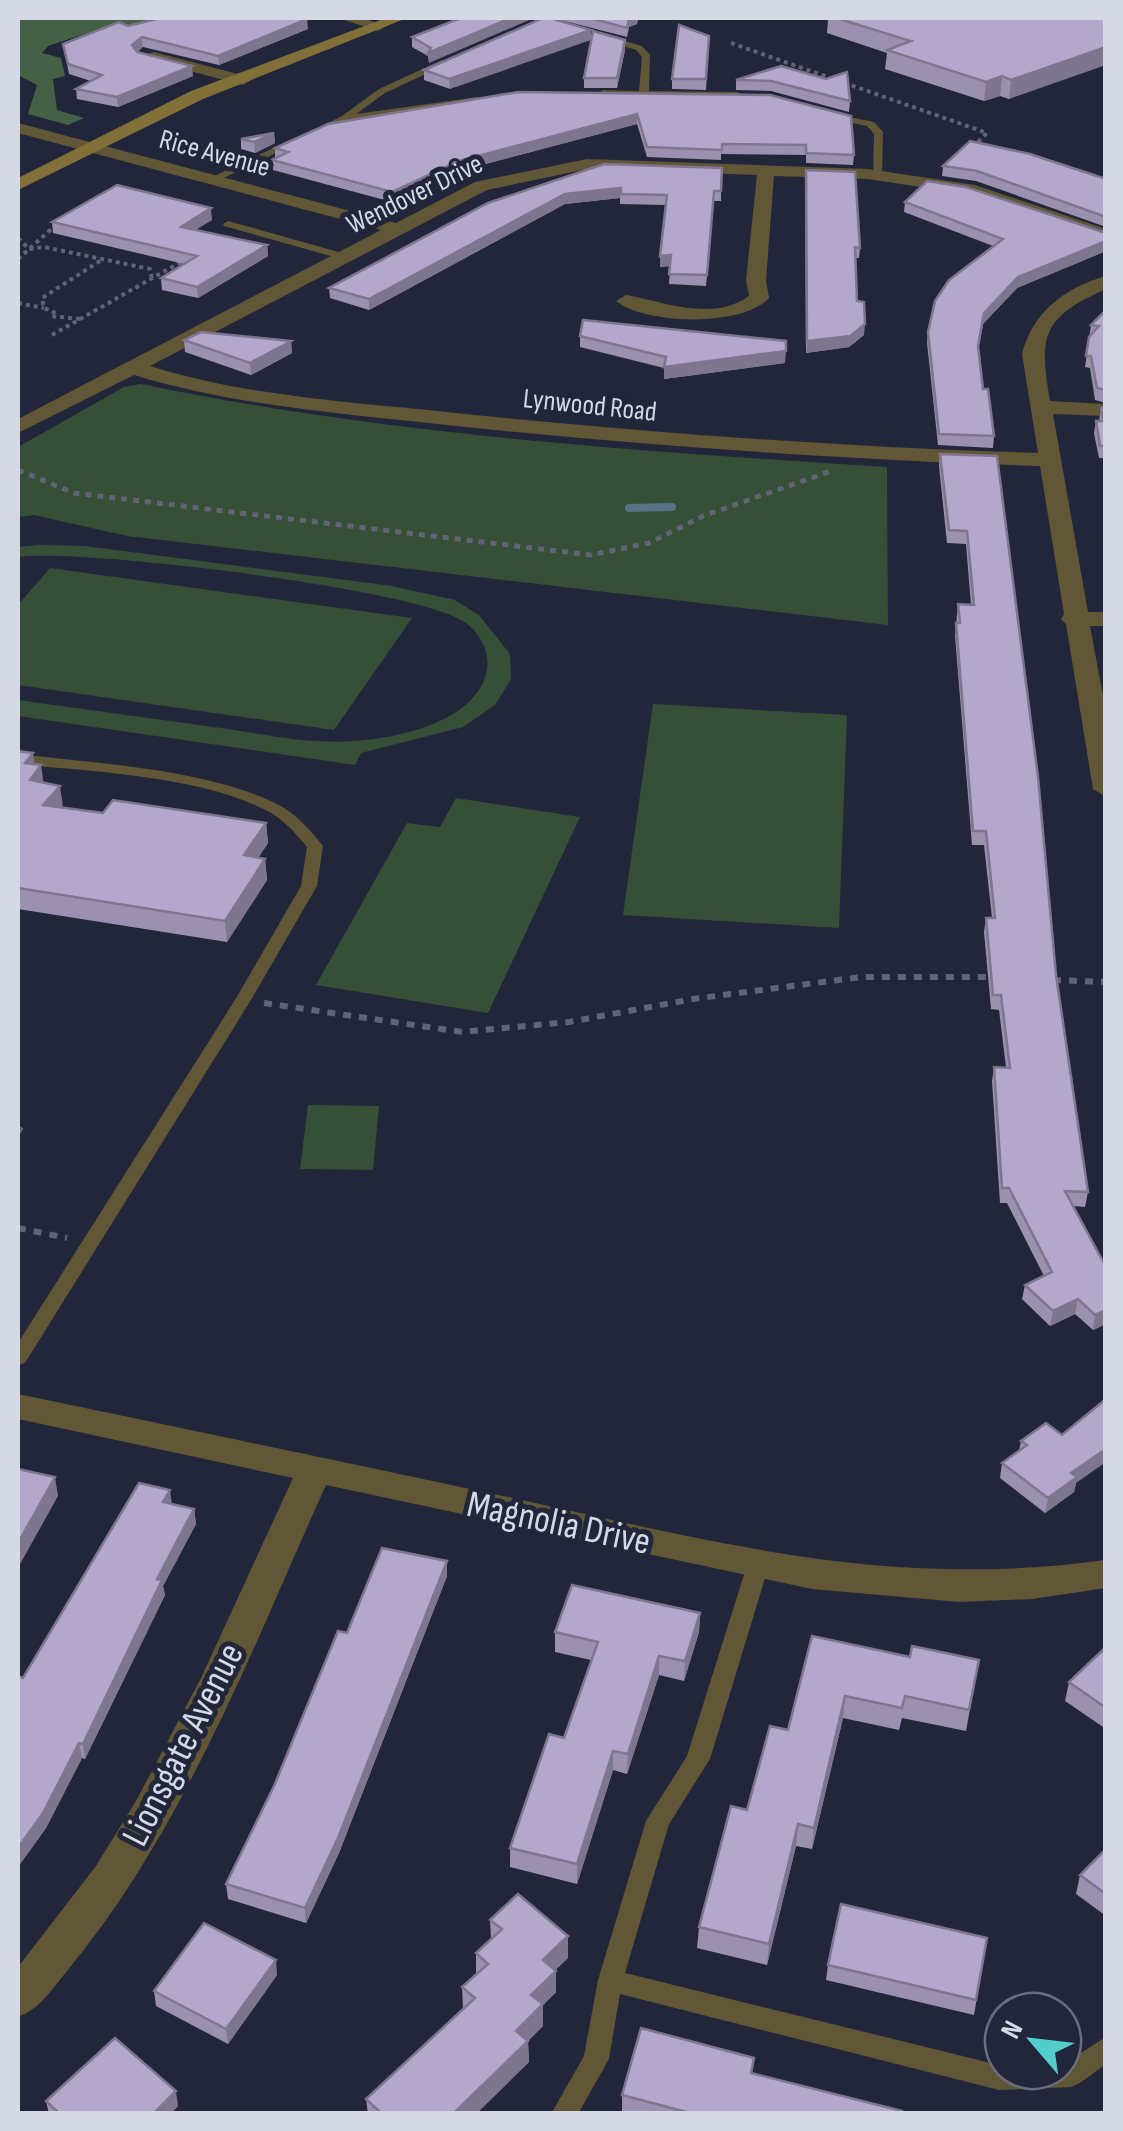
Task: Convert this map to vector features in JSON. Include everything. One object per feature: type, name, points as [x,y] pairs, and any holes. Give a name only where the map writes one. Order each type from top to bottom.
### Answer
[{"type":"main road","points":[[18,185],[197,95],[398,18]]},
{"type":"main road","points":[[18,201],[114,153],[243,80]]},
{"type":"street","points":[[346,18],[378,26]]},
{"type":"street","points":[[145,55],[243,80]]},
{"type":"street","name":"Rice Avenue","points":[[18,128],[397,230]]},
{"type":"street","name":"Wendover Drive","points":[[18,427],[481,186],[530,172],[587,164],[878,174],[940,183],[1012,202],[1106,236]]},
{"type":"street","points":[[626,301],[725,315],[752,304],[758,298],[756,280],[766,171]]},
{"type":"street","points":[[1106,282],[1056,308],[1036,329],[1032,354],[1106,789]]},
{"type":"street","name":"Lynwood Road","points":[[131,367],[214,390],[312,404],[668,442],[835,454],[1048,460]]},
{"type":"street","points":[[1044,407],[1106,410]]},
{"type":"street","points":[[1074,618],[1106,620]]},
{"type":"street","name":"Magnolia Drive","points":[[18,1407],[758,1566],[928,1590],[1052,1585],[1106,1574]]},
{"type":"street","name":"Lionsgate Avenue","points":[[18,1998],[68,1943],[114,1879],[196,1722],[316,1470]]},
{"type":"lane","points":[[601,36],[639,48],[646,57],[644,94]]},
{"type":"lane","points":[[210,180],[344,119],[392,87],[460,55]]},
{"type":"lane","points":[[392,87],[441,105]]},
{"type":"lane","points":[[592,93],[753,96]]},
{"type":"lane","points":[[344,119],[496,97]]},
{"type":"lane","points":[[820,114],[870,124],[878,134],[878,174]]},
{"type":"lane","points":[[228,224],[345,257]]},
{"type":"lane","points":[[18,759],[134,773],[236,794],[280,812],[315,846],[309,886],[244,1000],[18,1358]]},
{"type":"lane","points":[[564,2114],[596,2059],[610,1980],[658,1821],[698,1760],[758,1566]]},
{"type":"lane","points":[[610,1980],[999,2078],[1071,2074],[1106,2048]]},
{"type":"path","points":[[731,44],[987,133],[940,183]]},
{"type":"path","points":[[18,260],[64,220]]},
{"type":"path","points":[[18,238],[30,249]]},
{"type":"path","points":[[30,249],[44,247],[102,262],[167,270]]},
{"type":"path","points":[[52,335],[190,257]]},
{"type":"path","points":[[26,305],[102,262]]},
{"type":"path","points":[[150,269],[152,279]]},
{"type":"path","points":[[42,298],[44,308]]},
{"type":"path","points":[[18,304],[44,308],[54,312],[51,316],[81,319]]},
{"type":"path","points":[[18,470],[74,493],[591,555],[650,544],[703,516],[824,477],[835,468],[835,454]]},
{"type":"path","points":[[244,1000],[462,1032],[569,1022],[693,999],[861,978],[912,974],[1008,978]]},
{"type":"path","points":[[1047,980],[1106,982]]},
{"type":"path","points":[[18,1228],[88,1242]]},
{"type":"green space","points":[[18,18],[148,18],[149,26],[115,24],[48,46],[42,53],[61,58],[65,76],[53,79],[57,110],[84,118],[68,125],[28,114],[37,85],[18,75]]},
{"type":"green space","points":[[141,384],[326,416],[512,439],[887,467],[888,625],[127,536],[34,515],[18,517],[18,447],[124,387]]},
{"type":"green space","points":[[85,546],[392,586],[455,600],[479,615],[510,654],[511,679],[495,705],[463,727],[361,753],[355,765],[18,716],[18,700],[293,739],[365,740],[409,732],[453,714],[475,695],[487,667],[485,648],[474,631],[466,623],[437,610],[386,597],[248,574],[107,559],[18,557],[18,547]]},
{"type":"green space","points":[[50,568],[412,618],[334,730],[18,685],[18,605]]},
{"type":"green space","points":[[653,704],[847,715],[839,928],[623,915]]},
{"type":"green space","points":[[456,798],[580,817],[488,1013],[316,985],[407,823],[440,827]]},
{"type":"green space","points":[[308,1105],[379,1106],[373,1170],[300,1169]]},
{"type":"building","points":[[160,18],[307,19],[218,56],[142,37],[132,45],[137,52],[192,66],[117,97],[76,89],[102,75],[68,64],[63,44],[119,22],[128,26]]},
{"type":"building","points":[[461,18],[511,18],[428,53],[431,48],[412,37]]},
{"type":"building","points":[[543,18],[591,30],[449,79],[424,70]]},
{"type":"building","points":[[590,18],[629,18],[627,28]]},
{"type":"building","points":[[836,18],[1106,18],[1106,47],[1011,80],[1002,76],[986,82],[887,50],[911,41]]},
{"type":"building","points":[[679,25],[709,36],[706,79],[672,79]]},
{"type":"building","points":[[593,31],[625,40],[617,78],[584,78]]},
{"type":"building","points":[[781,66],[826,79],[847,72],[850,101],[771,81],[736,80]]},
{"type":"building","points":[[518,92],[770,95],[851,116],[854,155],[806,153],[806,145],[722,144],[722,150],[647,147],[637,114],[459,161],[392,192],[272,160],[288,152],[275,148],[328,124]]},
{"type":"building","points":[[274,133],[254,142],[241,139]]},
{"type":"building","points":[[970,141],[1030,154],[1106,179],[1106,217],[977,171],[943,166]]},
{"type":"building","points":[[604,164],[722,168],[721,191],[714,191],[707,275],[669,274],[671,255],[660,256],[667,195],[621,194],[621,188],[565,194],[369,299],[329,288],[488,203]]},
{"type":"building","points":[[806,170],[855,172],[860,248],[855,247],[857,301],[864,302],[865,324],[850,336],[807,341]]},
{"type":"building","points":[[927,181],[966,187],[1106,233],[1106,241],[1018,277],[984,313],[978,346],[994,436],[939,434],[928,332],[935,301],[949,280],[1003,239],[905,202]]},
{"type":"building","points":[[117,185],[211,208],[181,227],[267,245],[197,287],[161,278],[197,256],[52,222]]},
{"type":"building","points":[[1106,310],[1106,390],[1097,388],[1091,356],[1086,356],[1089,337],[1099,326],[1091,325]]},
{"type":"building","points":[[583,320],[786,341],[786,351],[664,367],[666,357],[580,336]]},
{"type":"building","points":[[201,332],[291,341],[250,363],[184,340]]},
{"type":"building","points":[[1106,407],[1106,448],[1100,446],[1096,421],[1103,421],[1101,408]]},
{"type":"building","points":[[940,454],[997,456],[1038,777],[1056,975],[1088,1192],[1065,1191],[1106,1267],[1106,1310],[1095,1315],[1078,1299],[1053,1311],[1025,1285],[1052,1272],[1009,1188],[1002,1188],[994,1067],[1010,1068],[1001,995],[993,995],[986,918],[995,918],[986,831],[973,831],[956,623],[960,623],[958,604],[974,605],[967,531],[949,530]]},
{"type":"building","points":[[18,751],[33,753],[25,763],[41,765],[30,780],[60,786],[43,805],[103,813],[113,800],[266,823],[244,855],[265,859],[225,921],[18,888]]},
{"type":"building","points":[[1106,1399],[1106,1449],[1071,1473],[1077,1477],[1048,1498],[1002,1463],[1027,1445],[1021,1441],[1046,1423],[1062,1435]]},
{"type":"building","points":[[18,1469],[55,1477],[18,1543]]},
{"type":"building","points":[[139,1483],[170,1490],[163,1502],[194,1509],[157,1579],[162,1580],[83,1744],[79,1743],[43,1813],[18,1848],[18,1676],[23,1678]]},
{"type":"building","points":[[382,1548],[447,1561],[338,1838],[305,1908],[226,1884],[274,1786],[338,1631],[347,1633]]},
{"type":"building","points":[[572,1585],[700,1613],[685,1661],[659,1656],[628,1754],[613,1751],[577,1864],[510,1848],[549,1734],[564,1738],[598,1642],[555,1632]]},
{"type":"building","points":[[812,1636],[910,1657],[912,1646],[979,1660],[969,1710],[905,1696],[902,1708],[845,1696],[814,1828],[798,1824],[769,1944],[699,1927],[731,1806],[747,1810],[770,1726],[788,1730]]},
{"type":"building","points":[[1106,1647],[1106,1708],[1069,1682]]},
{"type":"building","points":[[1106,1849],[1106,1894],[1080,1875]]},
{"type":"building","points":[[518,1894],[568,1936],[543,1960],[556,1971],[531,1995],[543,2004],[516,2031],[528,2041],[453,2114],[382,2114],[366,2099],[475,1998],[462,1987],[488,1964],[476,1953],[502,1929],[490,1920]]},
{"type":"building","points":[[841,1904],[987,1938],[976,2000],[828,1965]]},
{"type":"building","points":[[204,1923],[276,1960],[226,2029],[154,1991]]},
{"type":"building","points":[[641,2028],[754,2058],[751,2073],[902,2114],[694,2114],[622,2095]]},
{"type":"building","points":[[115,2038],[176,2091],[153,2114],[60,2114],[46,2101]]},
{"type":"waterway","points":[[629,508],[672,507]]}]
